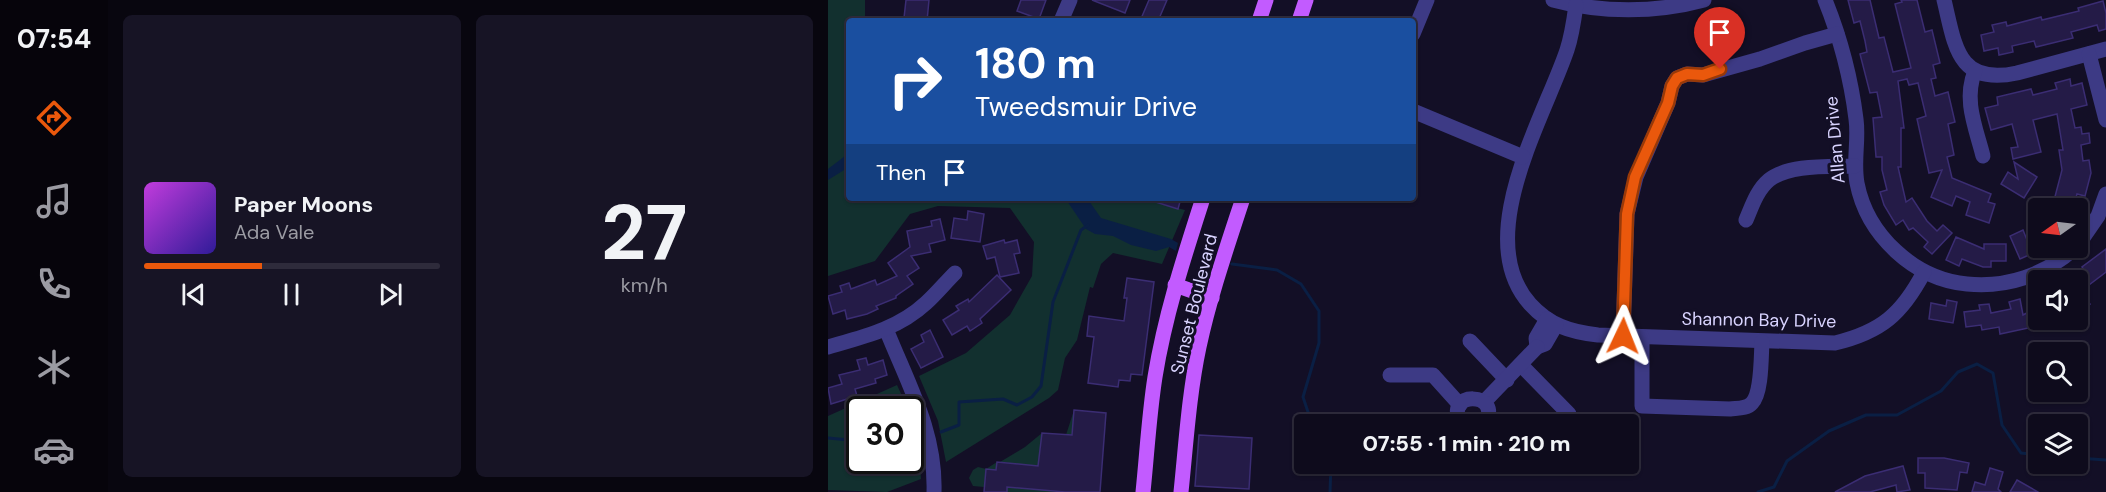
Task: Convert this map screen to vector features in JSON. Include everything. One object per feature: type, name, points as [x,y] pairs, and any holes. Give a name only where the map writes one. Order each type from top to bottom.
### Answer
[{"type":"main road","points":[[1260,18],[1266,0]]},
{"type":"main road","points":[[1300,18],[1306,0]]},
{"type":"main road","name":"Sunset Boulevard","points":[[1143,492],[1155,378],[1175,285],[1202,201]]},
{"type":"main road","name":"Sunset Boulevard","points":[[1181,492],[1199,348],[1212,297],[1242,201]]},
{"type":"main road","points":[[1175,285],[1212,297]]},
{"type":"street","points":[[1062,18],[1070,0]]},
{"type":"street","points":[[1416,27],[1427,0]]},
{"type":"street","points":[[1553,0],[1576,5],[1631,9],[1672,6],[1704,0]]},
{"type":"street","name":"Allan Drive","points":[[1826,0],[1837,34],[1857,121],[1855,166],[1857,183],[1862,201],[1876,227],[1893,249],[1924,272],[1958,283],[1994,285],[2011,282],[2048,268],[2061,258]]},
{"type":"street","points":[[1944,0],[1957,51],[1974,71],[1989,76],[2002,76],[2106,50]]},
{"type":"street","name":"Shannon Bay Drive","points":[[1576,5],[1567,50],[1523,157],[1510,217],[1506,249],[1516,285],[1531,305],[1552,322],[1579,333],[1762,342],[1835,343],[1872,332],[1902,308],[1924,272]]},
{"type":"street","points":[[1623,336],[1627,214],[1630,195],[1635,177],[1677,78],[1687,74],[1703,75],[1837,34]]},
{"type":"street","points":[[2089,54],[2106,120]]},
{"type":"street","points":[[1974,71],[1968,92],[1983,156]]},
{"type":"street","points":[[1416,112],[1523,157]]},
{"type":"street","points":[[1746,220],[1761,189],[1769,180],[1783,172],[1797,169],[1855,166]]},
{"type":"street","name":"Allan Drive","points":[[2088,230],[2098,216],[2106,194]]},
{"type":"street","points":[[828,347],[901,322],[926,303],[955,273]]},
{"type":"street","points":[[1484,402],[1537,347],[1536,338],[1552,322]]},
{"type":"street","points":[[886,329],[929,436],[933,457],[934,492]]},
{"type":"street","points":[[1642,337],[1642,406],[1653,407],[1730,409],[1743,408],[1752,403],[1758,392],[1762,342]]},
{"type":"street","points":[[1470,340],[1507,380]]},
{"type":"street","points":[[1521,365],[1569,414]]},
{"type":"street","points":[[1390,375],[1433,375],[1460,405]]},
{"type":"street","points":[[1457,414],[1460,405],[1467,399],[1473,398],[1484,402],[1489,414]]},
{"type":"green space","points":[[828,0],[865,0],[865,18],[846,18],[846,201],[1162,201],[1161,204],[1185,210],[1162,264],[1113,253],[1101,264],[1093,288],[1090,287],[1077,340],[1065,358],[1058,390],[1049,398],[946,462],[938,421],[919,376],[966,353],[1010,315],[1032,276],[1034,242],[1010,208],[938,206],[910,214],[875,261],[828,276]]},
{"type":"green space","points":[[897,385],[902,396],[873,396]]},
{"type":"green space","points":[[846,408],[846,474],[921,474],[921,479],[887,492],[828,490],[828,416]]},
{"type":"green space","points":[[1074,410],[1067,492],[1007,492],[1006,489],[973,486],[969,478],[973,470],[978,467],[986,469],[997,462],[996,470],[986,470],[985,485],[1061,491],[1066,435]]},
{"type":"green space","points":[[1042,433],[1038,466],[1000,462],[1025,447]]},
{"type":"water","points":[[846,155],[846,169],[828,180],[828,169]]},
{"type":"water","points":[[1067,201],[1089,201],[1101,218],[1178,243],[1176,251],[1169,247],[1156,251],[1131,245],[1113,236],[1095,234],[1086,229]]},
{"type":"building","points":[[906,0],[929,0],[927,18],[904,18]]},
{"type":"building","points":[[1021,0],[1046,0],[1039,18],[1017,11]]},
{"type":"building","points":[[1092,0],[1130,0],[1125,13]]},
{"type":"building","points":[[1149,0],[1167,0],[1159,18],[1141,18]]},
{"type":"building","points":[[1848,0],[1870,0],[1879,38],[1884,37],[1893,72],[1911,68],[1895,4],[1902,2],[1901,0],[1917,0],[1925,32],[1932,30],[1940,63],[1933,65],[1936,78],[1931,79],[1935,96],[1948,92],[1955,122],[1948,124],[1954,155],[1947,157],[1952,178],[1991,194],[1988,202],[1995,204],[1989,223],[1966,215],[1970,202],[1956,196],[1952,206],[1931,197],[1942,170],[1929,173],[1917,119],[1926,116],[1918,83],[1909,85],[1907,79],[1898,81],[1904,128],[1901,128],[1901,167],[1898,167],[1906,202],[1912,198],[1927,221],[1937,231],[1943,225],[1952,233],[1932,254],[1924,247],[1928,242],[1913,228],[1909,230],[1903,220],[1896,225],[1884,205],[1880,192],[1887,190],[1882,170],[1882,157],[1876,157],[1873,118],[1882,117],[1877,92],[1870,93],[1860,54],[1867,52],[1860,21],[1854,23]]},
{"type":"building","points":[[2103,1],[2106,29],[2099,31],[2097,25],[2071,32],[2073,38],[2036,47],[2034,41],[2012,46],[2013,52],[1999,55],[1998,48],[1984,51],[1981,35],[1994,32],[1992,25],[2006,22],[2007,26],[2041,17],[2042,20],[2079,11],[2078,8]]},
{"type":"building","points":[[2070,79],[2071,86],[2082,83],[2087,105],[2071,109],[2075,128],[2081,127],[2082,134],[2089,133],[2090,143],[2081,145],[2083,161],[2089,160],[2091,173],[2085,196],[2077,194],[2076,198],[2055,198],[2062,170],[2059,150],[2063,150],[2057,114],[2033,120],[2041,152],[2013,159],[2011,148],[2018,147],[2012,124],[1991,130],[1985,108],[1998,105],[1997,97],[2031,89],[2033,95],[2057,89],[2055,83]]},
{"type":"building","points":[[2014,162],[2037,177],[2024,198],[2001,184],[2008,172],[2018,179]]},
{"type":"building","points":[[1152,201],[1180,201],[1178,209]]},
{"type":"building","points":[[968,211],[984,214],[980,242],[951,238],[954,218],[967,220]]},
{"type":"building","points":[[940,219],[945,240],[929,244],[931,252],[911,256],[919,268],[907,276],[913,284],[896,298],[876,306],[878,309],[867,314],[847,319],[845,310],[833,314],[828,296],[842,292],[840,286],[849,283],[851,289],[875,280],[877,285],[897,276],[888,263],[910,247],[907,231],[932,226],[931,221]]},
{"type":"building","points":[[2023,230],[2027,240],[2028,238],[2028,255],[2020,259],[2010,236]]},
{"type":"building","points":[[1956,237],[1984,249],[1984,244],[2006,244],[2006,261],[1991,261],[1991,267],[1983,267],[1962,259],[1959,266],[1946,260]]},
{"type":"building","points":[[1004,240],[1005,243],[1017,240],[1020,253],[1014,254],[1019,273],[1000,277],[995,257],[987,259],[983,246]]},
{"type":"building","points":[[2106,249],[2106,272],[2088,286],[2088,270],[2082,267]]},
{"type":"building","points":[[997,275],[1011,290],[980,319],[982,323],[970,331],[967,326],[952,335],[943,320],[959,310],[956,306],[968,299],[969,302]]},
{"type":"building","points":[[1127,278],[1154,282],[1142,375],[1131,374],[1130,381],[1119,380],[1118,387],[1088,383],[1094,337],[1087,336],[1089,316],[1124,321]]},
{"type":"building","points":[[2020,299],[2023,315],[2028,312],[2028,328],[2000,334],[1999,327],[1982,330],[1981,325],[1966,327],[1964,312],[1980,310],[1979,305],[1989,304],[1991,313],[2011,309],[2009,302]]},
{"type":"building","points":[[1947,300],[1957,302],[1953,323],[1929,319],[1931,303],[1946,306]]},
{"type":"building","points":[[930,330],[943,357],[921,368],[911,349],[924,342],[921,335]]},
{"type":"building","points":[[866,358],[868,365],[883,360],[887,375],[875,379],[876,383],[855,389],[857,396],[846,396],[846,399],[831,404],[828,388],[842,384],[839,375],[860,370],[857,360]]},
{"type":"building","points":[[1074,410],[1106,413],[1100,492],[1065,492],[1007,487],[1007,492],[984,492],[986,469],[996,470],[997,462],[1038,466],[1042,433],[1072,435]]},
{"type":"building","points":[[1199,435],[1252,438],[1249,489],[1195,486]]},
{"type":"building","points":[[1918,458],[1944,458],[1969,463],[1967,473],[1960,472],[1957,490],[1925,488],[1925,473],[1918,473]]},
{"type":"building","points":[[1903,466],[1910,490],[1897,492],[1896,485],[1870,492],[1835,492],[1865,476]]},
{"type":"building","points":[[1990,468],[2003,472],[1998,489],[2001,492],[1972,492],[1975,482],[1985,485]]},
{"type":"building","points":[[2017,480],[2038,492],[2010,492]]},
{"type":"waterway","points":[[941,432],[959,425],[959,402],[1003,399],[1017,405],[1032,397],[1041,386],[1053,302],[1081,230],[1088,225]]},
{"type":"waterway","points":[[1232,264],[1277,270],[1301,284],[1319,311],[1319,343],[1303,397],[1309,414]]},
{"type":"waterway","points":[[1758,492],[1774,487],[1787,461],[1829,431],[1866,415],[1897,415],[1941,391],[1958,372],[1977,364],[1993,373],[2002,425],[2021,453],[2028,454]]},
{"type":"waterway","points":[[828,438],[846,440]]},
{"type":"waterway","points":[[2088,459],[2106,460]]},
{"type":"waterway","points":[[1330,492],[1331,474]]},
{"type":"route","points":[[1623,336],[1627,214],[1635,177],[1677,78],[1687,74],[1703,75],[1720,69]]}]
